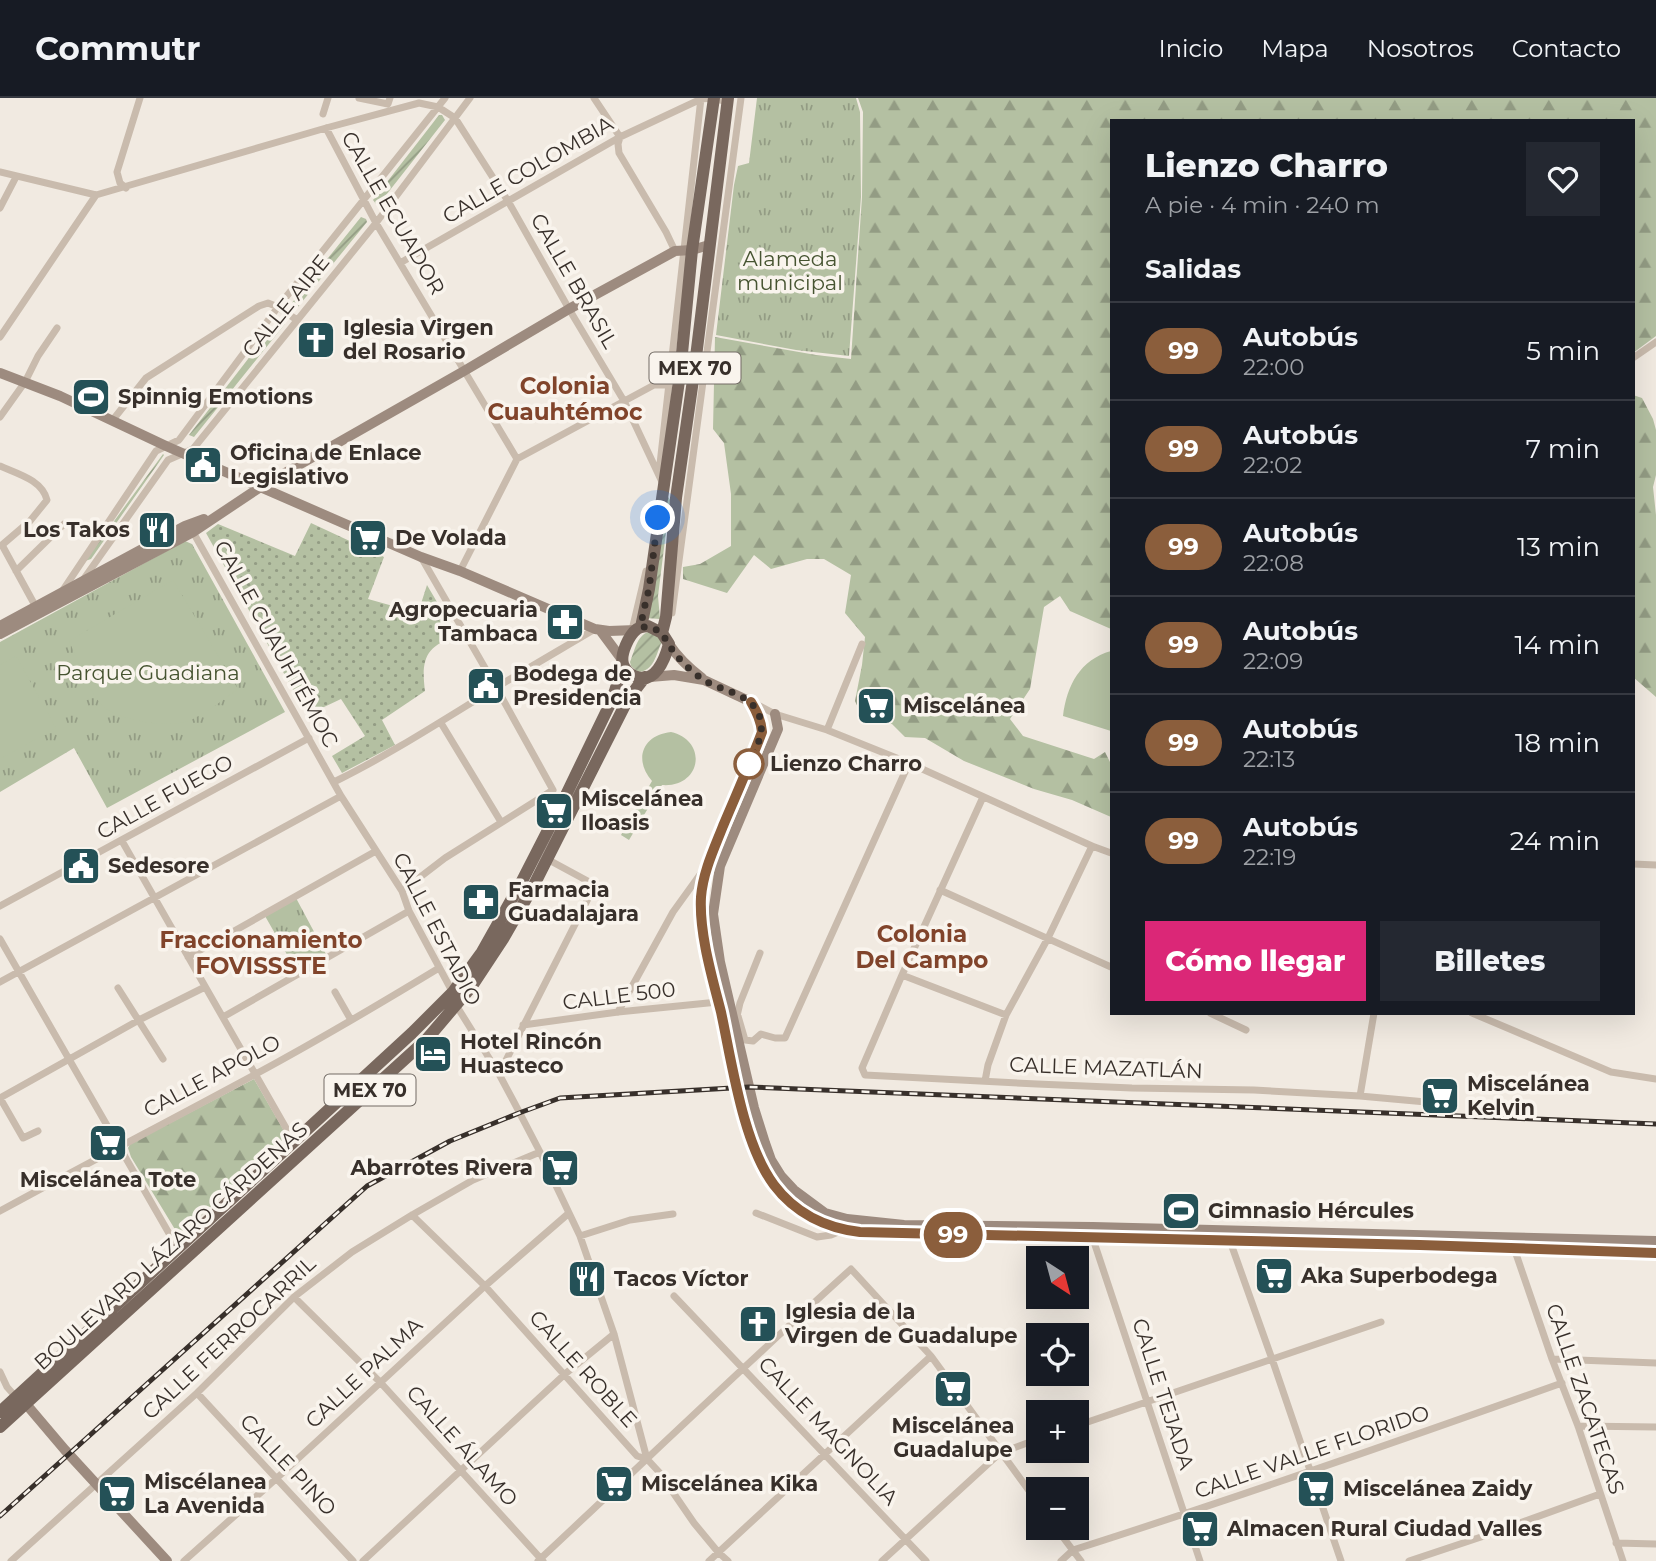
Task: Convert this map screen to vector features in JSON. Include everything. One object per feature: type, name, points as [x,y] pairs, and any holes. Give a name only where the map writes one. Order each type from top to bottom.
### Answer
[{"type":"main road","name":"MEX 70","points":[[623,663],[627,643],[643,613],[649,589],[661,484],[680,374],[684,250],[713,98]]},
{"type":"main road","name":"MEX 70","points":[[647,677],[655,674],[663,661],[676,498],[709,245],[732,99]]},
{"type":"main road","points":[[0,626],[37,610],[216,515],[569,309],[684,250],[709,245]]},
{"type":"main road","points":[[0,373],[60,396],[166,446],[421,557],[597,629],[654,628],[666,638],[675,654],[704,680],[751,702],[758,713],[762,732],[707,866],[701,895],[701,918],[748,1128],[772,1182],[786,1199],[804,1214],[842,1230],[912,1234],[1093,1233],[1230,1241],[1517,1245],[1656,1241]]},
{"type":"main road","points":[[661,484],[676,498]]},
{"type":"main road","points":[[66,595],[83,580],[189,529]]},
{"type":"main road","points":[[0,634],[37,610]]},
{"type":"main road","points":[[597,629],[630,674],[640,678],[674,675],[704,680]]},
{"type":"main road","name":"BOULEVARD LÁZARO CÁRDENAS","points":[[0,1427],[21,1401],[178,1249],[453,992],[488,943],[522,881],[615,691],[623,663]]},
{"type":"main road","name":"BOULEVARD LÁZARO CÁRDENAS","points":[[0,1412],[21,1401],[426,1039],[456,1007],[534,886],[628,699],[647,677]]},
{"type":"main road","points":[[775,714],[778,729],[720,866],[713,915],[720,962],[736,1016],[754,1108],[771,1160],[781,1177],[794,1190],[825,1213],[847,1219],[904,1225],[1517,1245],[1656,1253]]},
{"type":"main road","points":[[21,1401],[167,1561]]},
{"type":"street","points":[[126,187],[120,183],[117,172],[139,98]]},
{"type":"street","points":[[323,114],[328,98]]},
{"type":"street","points":[[359,98],[387,104],[390,98]]},
{"type":"street","name":"CALLE AIRE","points":[[66,595],[156,451],[179,440],[278,307],[444,98]]},
{"type":"street","name":"CALLE AIRE","points":[[83,580],[168,460],[194,449],[376,223],[470,98]]},
{"type":"street","points":[[594,98],[620,136],[619,152],[666,232],[684,250]]},
{"type":"street","points":[[636,629],[661,484],[669,385],[701,98]]},
{"type":"street","name":"CALLE COLOMBIA","points":[[400,263],[620,136],[701,98],[732,99]]},
{"type":"street","points":[[666,638],[674,602],[732,99]]},
{"type":"street","name":"CALLE ECUADOR","points":[[0,172],[96,195],[419,103],[438,107]]},
{"type":"street","name":"CALLE BRASIL","points":[[438,107],[455,118],[508,201],[624,401],[661,484]]},
{"type":"street","name":"CALLE ECUADOR","points":[[326,128],[376,223],[517,459]]},
{"type":"street","points":[[0,208],[16,177]]},
{"type":"street","points":[[0,337],[96,195]]},
{"type":"street","points":[[112,421],[146,378],[259,306],[268,303],[297,320]]},
{"type":"street","points":[[0,417],[25,382],[57,328]]},
{"type":"street","points":[[1635,357],[1656,342]]},
{"type":"street","points":[[460,572],[517,459],[654,385],[669,385]]},
{"type":"street","points":[[0,466],[39,485],[45,491],[47,500],[30,521],[2,545],[37,610]]},
{"type":"street","points":[[16,571],[64,524]]},
{"type":"street","name":"CALLE CUAUHTÉMOC","points":[[189,529],[341,796]]},
{"type":"street","points":[[421,557],[553,790],[566,795]]},
{"type":"street","points":[[334,782],[374,762],[597,629]]},
{"type":"street","points":[[827,730],[862,644]]},
{"type":"street","points":[[751,702],[775,714],[827,730],[909,763],[1110,853]]},
{"type":"street","points":[[441,723],[500,822]]},
{"type":"street","name":"CALLE FUEGO","points":[[0,906],[310,738]]},
{"type":"street","points":[[761,953],[736,1016],[745,1040],[753,1041],[761,1034],[785,1038],[909,763]]},
{"type":"street","points":[[402,891],[445,858],[553,790]]},
{"type":"street","points":[[0,982],[341,796]]},
{"type":"street","name":"CALLE ESTADIO","points":[[341,796],[402,891],[408,911],[453,992],[456,1007],[499,1074],[540,1152]]},
{"type":"street","points":[[983,797],[862,1068],[865,1075],[985,1081]]},
{"type":"street","points":[[122,841],[294,1142]]},
{"type":"street","name":"CALLE MAZATLÁN","points":[[1092,846],[1048,938],[1006,1015],[985,1081],[1360,1096]]},
{"type":"street","points":[[188,957],[376,851]]},
{"type":"street","points":[[499,1074],[595,885],[547,859]]},
{"type":"street","points":[[1635,863],[1656,865]]},
{"type":"street","points":[[618,1012],[673,912],[707,866]]},
{"type":"street","points":[[940,890],[1110,967]]},
{"type":"street","points":[[223,1017],[408,911]]},
{"type":"street","points":[[0,939],[178,1249]]},
{"type":"street","name":"CALLE APOLO","points":[[0,1211],[254,1075],[439,968]]},
{"type":"street","points":[[902,975],[1006,1015]]},
{"type":"street","points":[[38,1130],[23,1138],[0,1098],[139,1020],[205,987]]},
{"type":"street","points":[[118,988],[163,1059]]},
{"type":"street","points":[[335,992],[351,1020]]},
{"type":"street","name":"CALLE 500","points":[[523,1025],[718,1002]]},
{"type":"street","points":[[1214,1015],[1246,1030]]},
{"type":"street","points":[[1374,1015],[1360,1096],[1426,1102]]},
{"type":"street","points":[[1477,1015],[1611,1072],[1656,1079]]},
{"type":"street","points":[[540,1152],[580,1236],[614,1334],[648,1459]]},
{"type":"street","name":"CALLE FERROCARRIL","points":[[11,1561],[197,1393],[294,1297],[352,1252],[474,1180],[540,1152]]},
{"type":"street","name":"CALLE PALMA","points":[[184,1561],[485,1286],[569,1213]]},
{"type":"street","points":[[756,1213],[817,1237],[842,1230]]},
{"type":"street","points":[[580,1236],[630,1220],[673,1214]]},
{"type":"street","name":"CALLE ROBLE","points":[[412,1215],[485,1286],[637,1455],[648,1459],[719,1552]]},
{"type":"street","name":"CALLE TEJADA","points":[[1093,1233],[1200,1561]]},
{"type":"street","points":[[1230,1241],[1341,1561]]},
{"type":"street","name":"CALLE ZACATECAS","points":[[1517,1245],[1552,1359],[1578,1426],[1623,1561]]},
{"type":"street","points":[[541,1560],[743,1367],[851,1269],[931,1356],[1026,1487]]},
{"type":"street","name":"CALLE MAGNOLIA","points":[[674,1296],[926,1561]]},
{"type":"street","name":"CALLE ÁLAMO","points":[[294,1297],[380,1382],[541,1560]]},
{"type":"street","points":[[1089,1421],[1381,1322]]},
{"type":"street","points":[[363,1561],[565,1374],[614,1334]]},
{"type":"street","points":[[709,1561],[931,1356]]},
{"type":"street","points":[[1552,1359],[1656,1363]]},
{"type":"street","points":[[0,1372],[7,1387],[21,1401]]},
{"type":"street","name":"CALLE VALLE FLORIDO","points":[[1073,1550],[1185,1515],[1562,1383]]},
{"type":"street","name":"CALLE PINO","points":[[197,1393],[353,1561]]},
{"type":"street","points":[[1578,1426],[1656,1427]]},
{"type":"street","points":[[882,1561],[1000,1452],[1026,1443]]},
{"type":"street","points":[[1409,1561],[1600,1494]]},
{"type":"street","points":[[1065,1540],[1081,1561]]},
{"type":"street","points":[[1616,1543],[1656,1544]]},
{"type":"street","points":[[1060,1561],[1073,1550]]},
{"type":"street","points":[[719,1552],[728,1561]]},
{"type":"green space","name":"Alameda municipal","points":[[757,98],[856,98],[860,112],[861,197],[849,356],[796,350],[716,335],[734,185],[738,166],[749,163]]},
{"type":"green space","points":[[858,98],[1656,98],[1656,336],[1635,352],[1635,119],[1110,119],[1110,629],[1070,611],[1060,596],[1044,607],[1030,689],[1010,719],[1023,736],[1094,759],[1105,752],[1110,762],[1110,817],[964,761],[925,738],[905,737],[892,724],[863,719],[855,701],[865,637],[845,613],[851,575],[824,559],[807,559],[771,569],[754,555],[727,593],[683,579],[683,567],[700,564],[731,546],[731,494],[724,443],[713,429],[715,337],[851,359],[862,197],[863,112]]},
{"type":"green space","points":[[439,115],[445,120],[379,204],[376,204],[373,200]]},
{"type":"green space","points":[[361,217],[367,222],[297,308],[293,308],[291,304]]},
{"type":"green space","points":[[279,319],[285,324],[194,437],[189,435]]},
{"type":"green space","points":[[1635,396],[1642,398],[1656,430],[1656,475],[1653,487],[1656,515],[1656,697],[1635,679]]},
{"type":"green space","points":[[163,454],[91,559],[85,561]]},
{"type":"green space","points":[[668,497],[670,500],[658,596],[660,619],[646,618]]},
{"type":"green space","points":[[311,523],[384,557],[368,599],[418,613],[427,585],[457,636],[438,644],[428,656],[424,671],[425,691],[382,720],[395,745],[342,773],[332,756],[365,736],[341,699],[307,715],[206,533],[218,524],[295,556]]},
{"type":"green space","name":"Parque Guadiana","points":[[185,541],[192,544],[285,712],[107,808],[74,748],[0,792],[0,642]]},
{"type":"green space","points":[[173,580],[238,689],[205,712],[184,722],[161,724],[113,713],[100,703],[95,695],[69,641]]},
{"type":"green space","points":[[652,631],[662,641],[648,669],[638,672],[630,662],[635,647],[643,635]]},
{"type":"green space","points":[[1110,651],[1110,731],[1063,716],[1068,694],[1077,675],[1100,655]]},
{"type":"green space","points":[[16,656],[56,728],[0,759],[0,665]]},
{"type":"green space","points":[[671,732],[691,744],[695,754],[692,772],[675,784],[662,785],[629,840],[621,835],[652,781],[643,764],[644,749],[654,738]]},
{"type":"green space","points":[[296,898],[327,956],[297,972],[265,916]]},
{"type":"green space","points":[[254,1079],[287,1136],[179,1236],[128,1148],[130,1144]]},
{"type":"railway","points":[[0,1516],[367,1186],[450,1141],[560,1098],[749,1087],[1656,1124]]},
{"type":"bus line","name":"99","points":[[751,702],[758,713],[762,732],[707,866],[701,895],[701,918],[711,973],[748,1128],[772,1182],[786,1199],[804,1214],[842,1230],[860,1232],[1656,1253]]},
{"type":"place","name":"Iglesia Virgen del Rosario","points":[[316,340]]},
{"type":"place","name":"Spinnig Emotions","points":[[91,397]]},
{"type":"place","name":"Oficina de Enlace Legislativo","points":[[203,465]]},
{"type":"place","name":"Los Takos","points":[[157,530]]},
{"type":"place","name":"De Volada","points":[[368,538]]},
{"type":"place","name":"Agropecuaria Tambaca","points":[[565,622]]},
{"type":"place","name":"Bodega de Presidencia","points":[[486,686]]},
{"type":"place","name":"Miscelánea","points":[[876,706]]},
{"type":"place","name":"Lienzo Charro","points":[[749,764]]},
{"type":"place","name":"Miscelánea Iloasis","points":[[554,811]]},
{"type":"place","name":"Sedesore","points":[[81,866]]},
{"type":"place","name":"Farmacia Guadalajara","points":[[481,902]]},
{"type":"place","name":"Hotel Rincón Huasteco","points":[[433,1054]]},
{"type":"place","name":"Miscelánea Kelvin","points":[[1440,1096]]},
{"type":"place","name":"Miscelánea Tote","points":[[108,1143]]},
{"type":"place","name":"Abarrotes Rivera","points":[[560,1168]]},
{"type":"place","name":"Gimnasio Hércules","points":[[1181,1211]]},
{"type":"place","name":"Aka Superbodega","points":[[1274,1276]]},
{"type":"place","name":"Tacos Víctor","points":[[587,1279]]},
{"type":"place","name":"Iglesia de la Virgen de Guadalupe","points":[[758,1324]]},
{"type":"place","name":"Miscelánea Guadalupe","points":[[953,1389]]},
{"type":"place","name":"Miscelánea Kika","points":[[614,1484]]},
{"type":"place","name":"Miscelánea Zaidy","points":[[1316,1489]]},
{"type":"place","name":"Miscélanea La Avenida","points":[[117,1494]]},
{"type":"place","name":"Almacen Rural Ciudad Valles","points":[[1200,1529]]},
{"type":"district","name":"Colonia Cuauhtémoc","points":[[565,399]]},
{"type":"district","name":"Colonia Del Campo","points":[[922,947]]},
{"type":"district","name":"Fraccionamiento FOVISSSTE","points":[[261,953]]},
{"type":"route","points":[[658,518],[641,627],[648,626],[662,633],[675,654],[704,680],[751,702],[758,713],[762,732],[749,764]]}]
